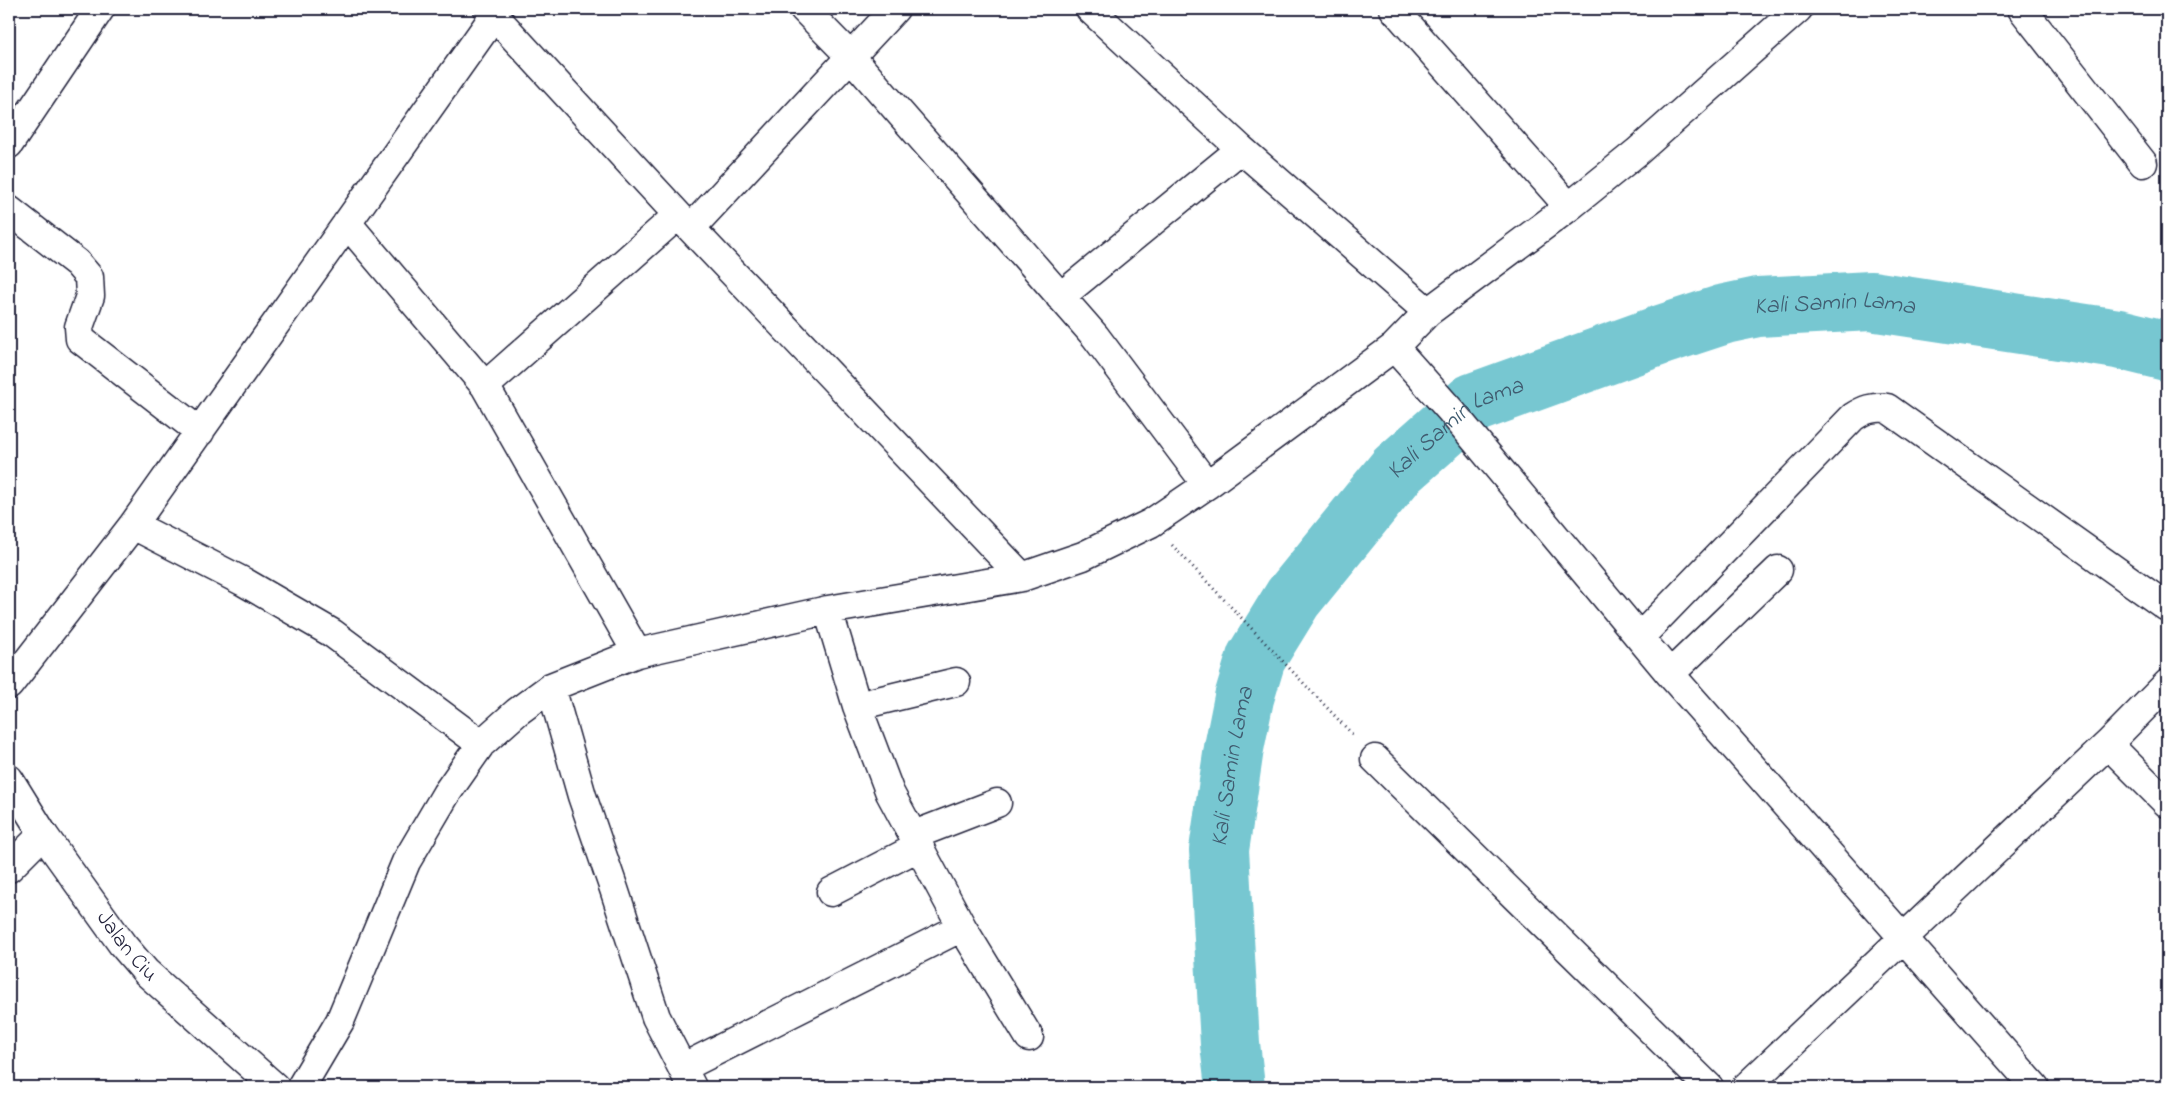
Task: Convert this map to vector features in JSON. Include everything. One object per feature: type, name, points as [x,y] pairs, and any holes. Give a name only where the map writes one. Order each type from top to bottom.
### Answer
[{"type":"street","points":[[11,134],[100,9]]},
{"type":"street","points":[[804,9],[850,56],[1095,336],[1207,485]]},
{"type":"street","points":[[485,386],[684,221],[850,56],[894,9]]},
{"type":"street","points":[[1090,9],[1241,149],[1428,312]]},
{"type":"street","points":[[1394,9],[1569,207]]},
{"type":"street","points":[[302,1087],[340,1021],[406,862],[446,794],[481,744],[517,712],[551,687],[637,653],[828,610],[1022,577],[1083,556],[1151,523],[1207,485],[1394,347],[1428,312],[1569,207],[1638,152],[1798,9]]},
{"type":"street","points":[[2022,9],[2143,162]]},
{"type":"street","points":[[9,685],[133,525],[200,432],[347,223],[491,12],[684,221],[1022,577]]},
{"type":"street","points":[[1060,297],[1241,149]]},
{"type":"street","points":[[9,210],[77,264],[89,277],[90,296],[79,328],[80,339],[200,432]]},
{"type":"street","points":[[347,223],[485,386],[637,653]]},
{"type":"street","points":[[1394,347],[1451,411],[1670,674],[1904,936],[2035,1087]]},
{"type":"street","points":[[1640,637],[1853,417],[1865,409],[1874,407],[1886,408],[2167,607]]},
{"type":"street","points":[[133,525],[244,582],[332,633],[481,744]]},
{"type":"street","points":[[1670,674],[1778,570]]},
{"type":"street","points":[[828,610],[857,706],[890,793],[962,927],[1029,1037]]},
{"type":"street","points":[[857,706],[956,682]]},
{"type":"street","points":[[1746,1087],[2108,744],[2167,684]]},
{"type":"street","points":[[551,687],[582,796],[656,1017],[687,1078],[962,927]]},
{"type":"street","points":[[2108,744],[2167,804]]},
{"type":"street","points":[[1375,759],[1709,1087]]},
{"type":"street","name":"Jalan Ciu","points":[[9,779],[42,834],[122,944],[146,972],[275,1087]]},
{"type":"street","points":[[831,892],[917,841],[997,803]]},
{"type":"street","points":[[9,868],[42,834]]},
{"type":"path","points":[[1151,523],[1375,759]]},
{"type":"waterway","name":"Kali Samin Lama","points":[[1235,1087],[1230,1044],[1219,850],[1234,748],[1244,698],[1256,658],[1293,598],[1397,470],[1473,403],[1661,335],[1725,314],[1758,307],[1871,301],[2118,339],[2167,351]]}]
